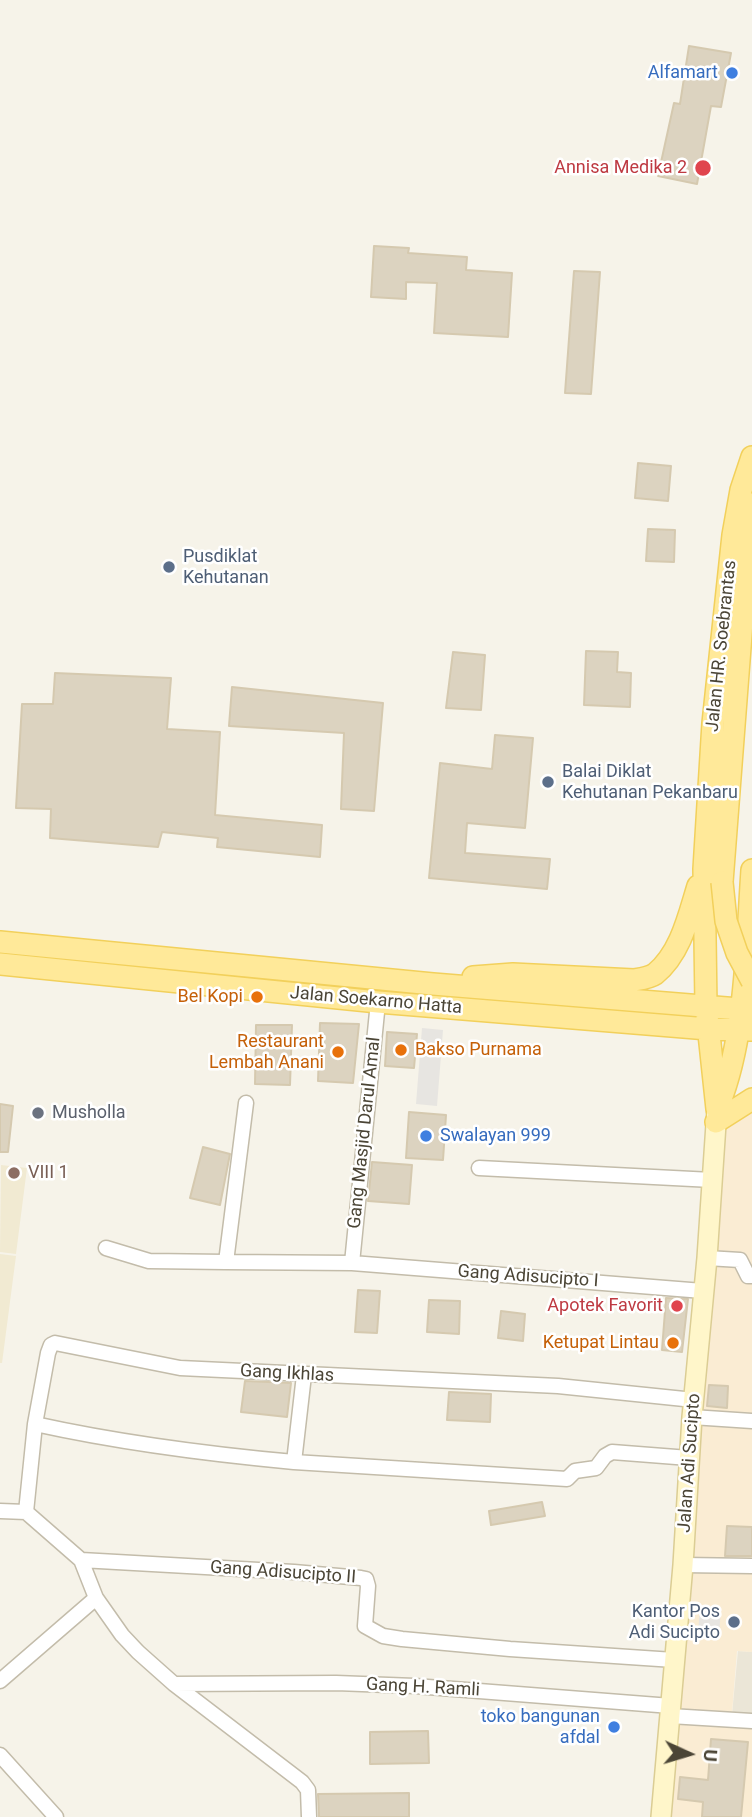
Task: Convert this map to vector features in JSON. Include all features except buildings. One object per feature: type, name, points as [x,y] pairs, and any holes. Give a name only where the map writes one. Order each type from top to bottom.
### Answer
[{"type":"main road","name":"Jalan HR. Soebrantas","points":[[709,1038],[704,869],[713,723],[733,535],[741,490],[752,457]]},
{"type":"main road","points":[[752,486],[722,882],[726,921],[737,953],[752,981]]},
{"type":"main road","points":[[433,984],[466,977],[513,974],[634,980],[653,976],[669,958],[684,931],[704,869]]},
{"type":"main road","points":[[745,1030],[752,870]]},
{"type":"main road","name":"Jalan Soekarno Hatta","points":[[0,942],[433,984],[706,1006],[745,1030]]},
{"type":"main road","name":"Jalan Soekarno Hatta","points":[[0,964],[709,1038],[745,1030]]},
{"type":"main road","name":"Jalan Adi Sucipto","points":[[717,1116],[745,1030]]},
{"type":"main road","name":"Jalan Adi Sucipto","points":[[661,1817],[717,1116],[709,1038]]},
{"type":"main road","points":[[717,1116],[752,1099]]},
{"type":"street","name":"Gang Masjid Darul Amal","points":[[352,1264],[378,1002]]},
{"type":"street","points":[[226,1262],[246,1103]]},
{"type":"street","points":[[479,1168],[712,1180]]},
{"type":"street","name":"Gang Adisucipto I","points":[[106,1248],[149,1261],[352,1264],[703,1291]]},
{"type":"street","points":[[707,1258],[740,1260],[748,1276],[752,1276]]},
{"type":"street","name":"Gang Ikhlas","points":[[26,1512],[35,1424],[48,1353],[51,1345],[55,1343],[180,1368],[558,1386],[752,1421]]},
{"type":"street","points":[[294,1462],[304,1375]]},
{"type":"street","points":[[35,1424],[180,1451],[551,1480],[567,1479],[575,1471],[592,1470],[612,1452],[689,1458]]},
{"type":"street","points":[[0,1511],[26,1512],[81,1560],[96,1598],[121,1635],[174,1684],[302,1782],[308,1790],[309,1817]]},
{"type":"street","name":"Gang Adisucipto II","points":[[81,1560],[354,1576],[366,1579],[369,1586],[365,1626],[392,1638],[674,1660]]},
{"type":"street","points":[[682,1565],[752,1566]]},
{"type":"street","points":[[0,1681],[96,1598]]},
{"type":"street","name":"Gang H. Ramli","points":[[174,1684],[336,1683],[415,1686],[752,1721]]},
{"type":"street","points":[[0,1755],[56,1817]]},
{"type":"shaded area","points":[[422,1028],[443,1030],[437,1106],[416,1104]]},
{"type":"shaded area","points":[[752,1110],[752,1652],[737,1651],[731,1725],[752,1727],[752,1817],[667,1817],[720,1134]]},
{"type":"shaded area","points":[[1,1165],[27,1168],[16,1254],[0,1252]]},
{"type":"shaded area","points":[[0,1254],[16,1256],[2,1363],[0,1363]]},
{"type":"shaded area","points":[[700,1606],[721,1608],[719,1635],[698,1634]]},
{"type":"shaded area","points":[[738,1651],[752,1652],[752,1727],[731,1725]]},
{"type":"place","name":"Alfamart","points":[[732,73]]},
{"type":"place","name":"Annisa Medika 2","points":[[703,168]]},
{"type":"place","name":"Pusdiklat Kehutanan","points":[[169,567]]},
{"type":"place","name":"Balai Diklat Kehutanan Pekanbaru","points":[[548,782]]},
{"type":"place","name":"Bel Kopi","points":[[257,997]]},
{"type":"place","name":"Bakso Purnama","points":[[401,1050]]},
{"type":"place","name":"Restaurant Lembah Anani","points":[[338,1052]]},
{"type":"place","name":"Musholla","points":[[38,1113]]},
{"type":"place","name":"Swalayan 999","points":[[426,1136]]},
{"type":"place","name":"VIII 1","points":[[14,1173]]},
{"type":"place","name":"Apotek Favorit","points":[[677,1306]]},
{"type":"place","name":"Ketupat Lintau","points":[[673,1343]]},
{"type":"place","name":"Kantor Pos Adi Sucipto","points":[[734,1622]]},
{"type":"place","name":"toko bangunan afdal","points":[[614,1727]]}]
